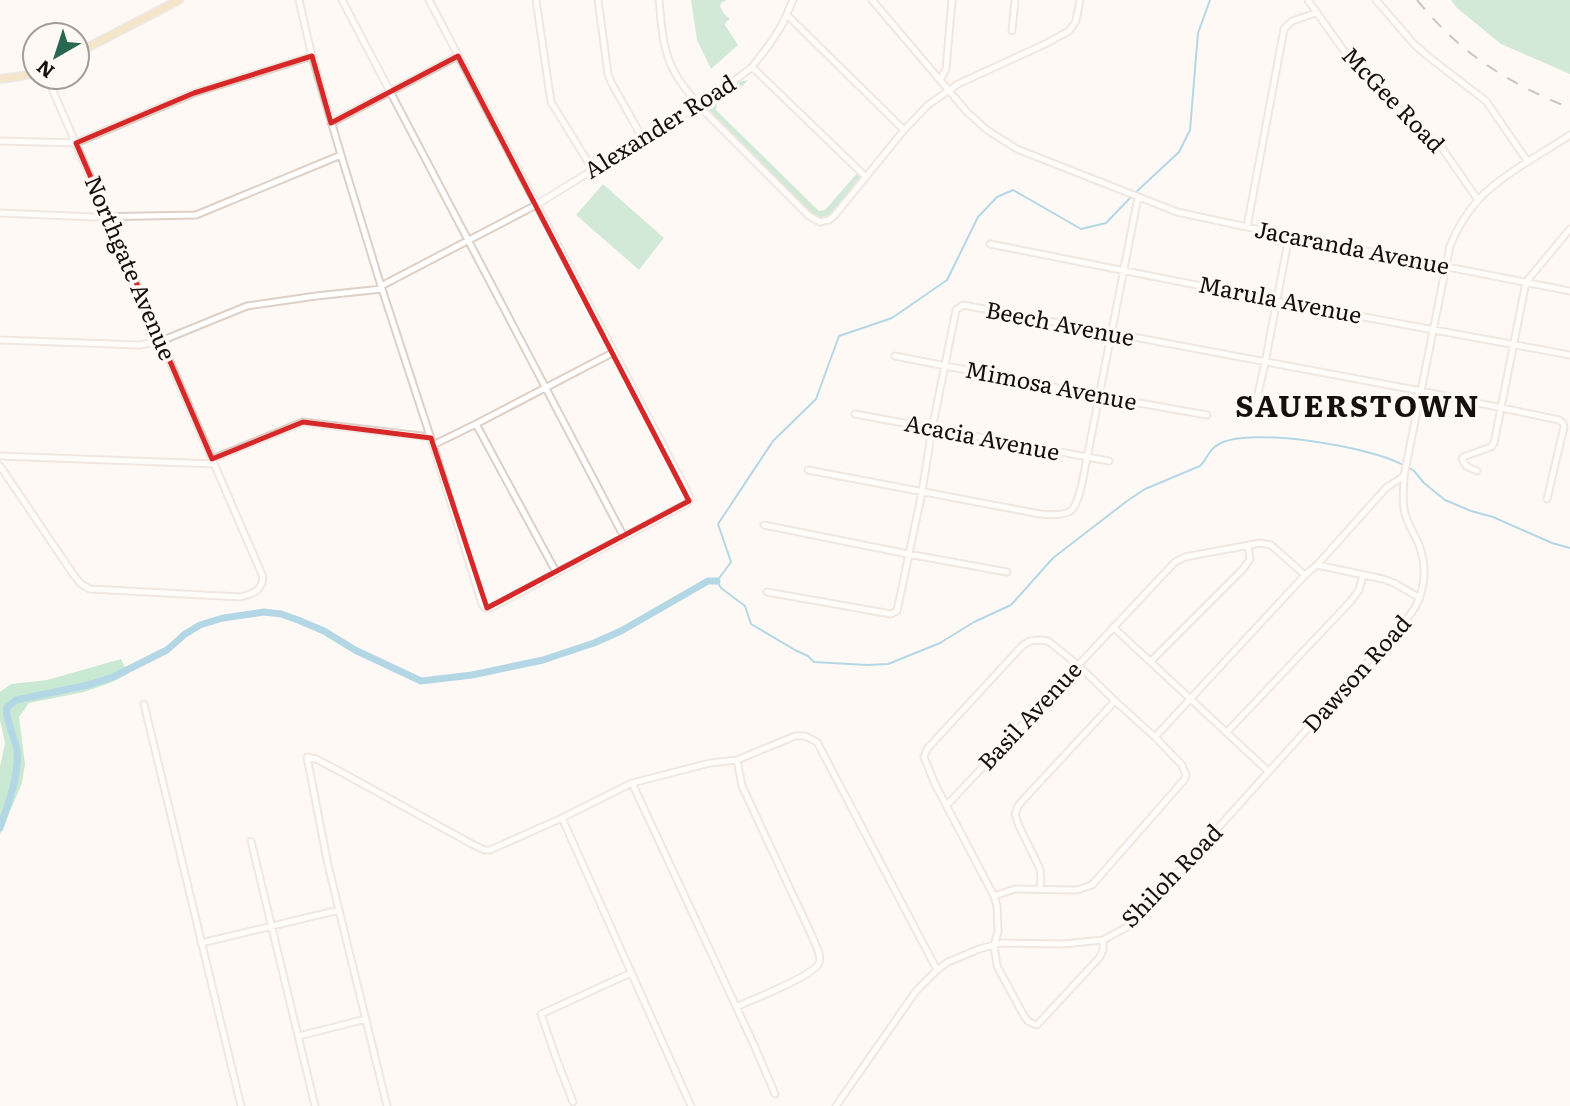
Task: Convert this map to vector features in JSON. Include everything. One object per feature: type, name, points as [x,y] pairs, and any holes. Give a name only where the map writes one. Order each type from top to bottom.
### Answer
[{"type":"main road","points":[[91,46],[179,0]]},
{"type":"main road","points":[[0,79],[21,76]]},
{"type":"street","points":[[299,0],[331,123],[382,288],[483,607],[490,608],[686,504],[690,498],[429,0]]},
{"type":"street","points":[[342,0],[624,537]]},
{"type":"street","points":[[536,0],[551,102],[593,170]]},
{"type":"street","points":[[598,0],[609,79],[643,139]]},
{"type":"street","points":[[659,0],[664,44],[678,78],[699,106],[817,222],[825,222],[835,215],[865,176],[928,105],[958,84],[1069,31],[1076,20],[1080,0]]},
{"type":"street","points":[[785,0],[792,3]]},
{"type":"street","name":"Jacaranda Avenue","points":[[872,0],[976,121],[1017,149],[1177,212],[1570,291]]},
{"type":"street","points":[[940,80],[946,69],[952,0]]},
{"type":"street","points":[[1012,31],[1015,0]]},
{"type":"street","name":"McGee Road","points":[[1308,0],[1356,68],[1442,148],[1478,200]]},
{"type":"street","points":[[1376,0],[1422,51],[1486,100],[1528,162]]},
{"type":"street","name":"Alexander Road","points":[[382,288],[536,205],[699,106],[752,67],[769,45],[792,3]]},
{"type":"street","points":[[1247,227],[1284,29],[1292,21],[1317,13]]},
{"type":"street","points":[[787,15],[904,130]]},
{"type":"street","points":[[0,141],[76,143],[194,93],[312,56]]},
{"type":"street","points":[[331,123],[458,56]]},
{"type":"street","points":[[752,67],[865,176]]},
{"type":"street","name":"Northgate Avenue","points":[[0,466],[73,574],[85,587],[240,597],[259,590],[262,577],[53,91]]},
{"type":"street","points":[[1421,391],[1445,267],[1457,230],[1478,200],[1493,186],[1570,135]]},
{"type":"street","points":[[0,213],[108,217],[196,215],[341,155]]},
{"type":"street","points":[[808,470],[1040,514],[1067,513],[1075,506],[1087,458],[1137,197]]},
{"type":"street","points":[[1477,471],[1466,466],[1462,458],[1493,445],[1526,282],[1570,229]]},
{"type":"street","points":[[1254,416],[1289,236]]},
{"type":"street","name":"Marula Avenue","points":[[990,244],[1570,355]]},
{"type":"street","points":[[0,340],[150,345],[247,306],[382,288]]},
{"type":"street","name":"Beech Avenue","points":[[767,592],[891,614],[897,611],[956,310],[963,305],[1556,419],[1563,423],[1564,427],[1547,499]]},
{"type":"street","points":[[433,445],[614,352]]},
{"type":"street","name":"Mimosa Avenue","points":[[895,356],[1207,415]]},
{"type":"street","name":"Dawson Road","points":[[1262,780],[1410,615],[1420,598],[1423,588],[1423,561],[1404,511],[1403,498],[1421,391]]},
{"type":"street","name":"Acacia Avenue","points":[[855,414],[1109,461]]},
{"type":"street","points":[[0,456],[213,461],[303,422],[430,437]]},
{"type":"street","points":[[476,424],[556,572]]},
{"type":"street","points":[[1155,737],[1386,488],[1405,476]]},
{"type":"street","points":[[764,525],[1007,572]]},
{"type":"street","points":[[1151,661],[1243,569],[1250,559],[1248,545],[1271,545],[1305,575]]},
{"type":"street","name":"Basil Avenue","points":[[947,805],[1175,562],[1185,557],[1248,545]]},
{"type":"street","points":[[1317,565],[1394,583],[1420,598]]},
{"type":"street","points":[[1227,732],[1350,602],[1359,590],[1363,575]]},
{"type":"street","points":[[1113,627],[1269,772]]},
{"type":"street","points":[[994,896],[1016,889],[1077,890],[1092,885],[1184,780],[1185,775],[1182,765],[1155,737],[1078,665],[1051,643],[1039,640],[1027,643],[928,749],[924,760],[994,896],[998,932],[994,945]]},
{"type":"street","points":[[1040,889],[1040,869],[1017,821],[1016,811],[1023,800],[1115,701]]},
{"type":"street","points":[[144,704],[241,1106]]},
{"type":"street","points":[[387,1106],[328,864],[307,757],[341,772],[484,850],[562,818],[632,783],[710,763],[737,760],[795,736],[805,736],[817,743],[937,970]]},
{"type":"street","points":[[736,1007],[808,974],[820,961],[812,936],[742,786],[737,760]]},
{"type":"street","name":"Shiloh Road","points":[[994,945],[998,966],[1029,1022],[1037,1025],[1101,954],[1103,940],[1133,922],[1262,780]]},
{"type":"street","points":[[632,783],[775,1094]]},
{"type":"street","points":[[562,818],[691,1106]]},
{"type":"street","points":[[251,841],[315,1106]]},
{"type":"street","points":[[201,943],[339,910]]},
{"type":"street","points":[[836,1106],[916,992],[937,970],[963,956],[994,945],[1063,944],[1103,940]]},
{"type":"street","points":[[573,1102],[541,1014],[631,973]]},
{"type":"street","points":[[299,1036],[366,1019]]},
{"type":"highlighted area","points":[[312,56],[331,123],[458,56],[689,501],[487,608],[431,438],[303,422],[212,459],[76,143],[194,93]]},
{"type":"green space","points":[[691,0],[727,0],[720,6],[730,19],[725,25],[738,45],[711,69],[697,40]]},
{"type":"green space","points":[[1451,0],[1570,0],[1570,74],[1501,44]]},
{"type":"green space","points":[[748,80],[737,91],[717,103],[716,110],[819,211],[825,210],[858,172],[863,176],[830,217],[823,220],[812,215],[707,109],[710,101],[738,82]]},
{"type":"green space","points":[[603,184],[664,238],[639,270],[576,215]]},
{"type":"green space","points":[[121,659],[128,674],[84,692],[29,703],[19,717],[25,764],[22,783],[0,835],[0,767],[5,743],[0,720],[0,692],[11,684],[47,680]]},
{"type":"waterway","points":[[1135,193],[1179,152],[1190,130],[1198,33],[1210,0]]},
{"type":"waterway","points":[[1131,197],[1106,223],[1081,229],[1013,190],[997,197],[978,217],[947,280],[892,318],[839,336],[816,399],[773,441],[718,524],[731,562],[717,581],[721,588],[745,606],[751,624],[814,662],[888,664],[940,643],[974,622],[1011,605],[1053,558],[1145,489],[1200,466],[1221,443],[1258,437],[1312,441],[1366,452],[1403,465]]},
{"type":"waterway","points":[[1408,467],[1445,500],[1570,548]]},
{"type":"waterway","points":[[0,828],[12,790],[17,761],[7,708],[16,700],[113,677],[167,650],[200,625],[223,618],[264,612],[281,614],[324,631],[355,650],[421,681],[472,675],[543,660],[594,643],[621,631],[708,581],[717,581]]},
{"type":"railway","points":[[1417,0],[1450,36],[1486,64],[1525,88],[1570,108]]},
{"type":"district","name":"SAUERSTOWN","points":[[1358,407]]}]
